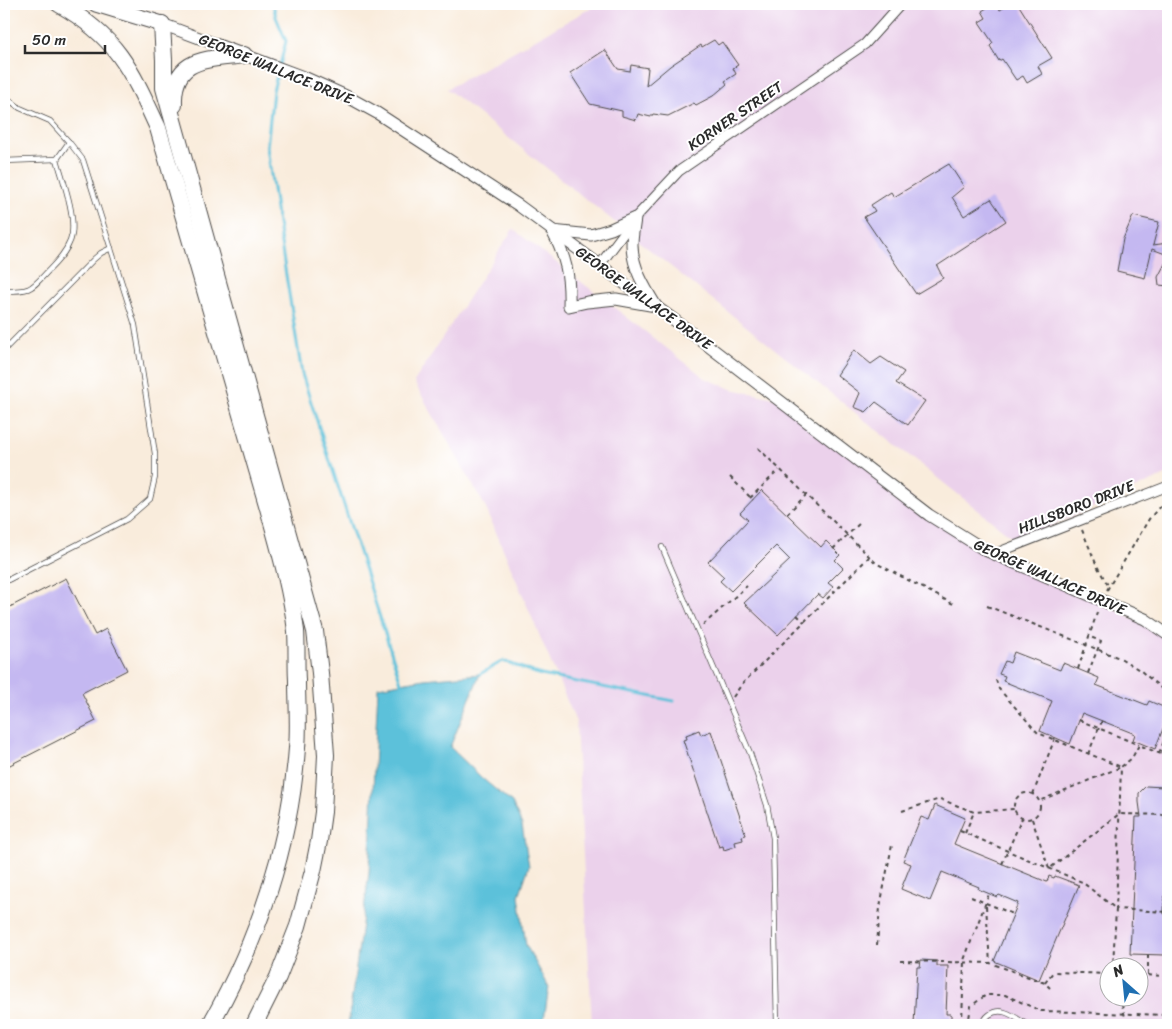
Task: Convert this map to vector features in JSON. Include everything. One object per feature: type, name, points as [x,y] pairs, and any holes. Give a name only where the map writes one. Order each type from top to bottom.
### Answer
[{"type":"highway","points":[[59,4],[94,27],[108,40],[166,126],[315,631],[326,755],[323,812],[313,871],[298,926],[278,977],[254,1025]]},
{"type":"highway","name":"GEORGE WALLACE DRIVE","points":[[96,4],[162,24]]},
{"type":"highway","points":[[162,24],[166,126],[282,558],[296,632],[299,713],[298,748],[284,836],[269,893],[252,939],[210,1025]]},
{"type":"highway","points":[[166,126],[174,88],[184,70],[199,62],[244,56]]},
{"type":"street","name":"KORNER STREET","points":[[599,266],[635,218],[679,171],[865,44],[901,4]]},
{"type":"street","name":"GEORGE WALLACE DRIVE","points":[[162,24],[306,78],[346,96],[377,113],[518,205],[656,306],[929,515],[994,554],[1145,618],[1168,635]]},
{"type":"street","points":[[552,231],[591,235],[611,229],[635,218]]},
{"type":"street","points":[[635,218],[632,244],[633,256],[642,282],[656,306]]},
{"type":"street","points":[[552,231],[566,260],[570,285],[569,306],[616,299],[656,306]]},
{"type":"street","name":"HILLSBORO DRIVE","points":[[994,554],[1168,486]]},
{"type":"lane","points":[[4,96],[20,108],[50,121],[83,160],[135,325],[155,454],[155,477],[150,499],[127,519],[4,582]]},
{"type":"lane","points":[[57,159],[69,142]]},
{"type":"lane","points":[[4,161],[57,159]]},
{"type":"lane","points":[[4,291],[26,291],[36,285],[61,257],[72,235],[70,205],[57,159]]},
{"type":"lane","points":[[4,350],[94,259],[111,248]]},
{"type":"lane","points":[[662,547],[750,753],[767,805],[773,838],[777,1025]]},
{"type":"lane","points":[[981,1025],[992,1013],[1000,1010],[1010,1014],[1026,1025],[1037,1025]]},
{"type":"path","points":[[758,448],[876,563],[955,605]]},
{"type":"path","points":[[730,477],[751,499],[780,469]]},
{"type":"path","points":[[787,514],[806,495]]},
{"type":"path","points":[[1078,669],[1090,637],[1093,620],[1102,600],[1148,519],[1168,496]]},
{"type":"path","points":[[1078,521],[1097,566],[1109,587]]},
{"type":"path","points":[[833,549],[860,524]]},
{"type":"path","points":[[729,703],[742,684],[869,556]]},
{"type":"path","points":[[698,630],[746,586]]},
{"type":"path","points":[[987,606],[1122,659],[1141,671],[1168,694]]},
{"type":"path","points":[[797,615],[804,622]]},
{"type":"path","points":[[1088,673],[1101,641],[1090,637]]},
{"type":"path","points":[[996,680],[999,689],[1038,733],[1121,768]]},
{"type":"path","points":[[1079,720],[1139,746],[1168,756]]},
{"type":"path","points":[[1088,754],[1102,721]]},
{"type":"path","points":[[1160,753],[1168,732]]},
{"type":"path","points":[[1033,794],[1055,739]]},
{"type":"path","points":[[1040,801],[1121,768],[1132,758],[1139,746]]},
{"type":"path","points":[[1114,956],[1121,768]]},
{"type":"path","points":[[1026,792],[1033,794],[1040,801],[1038,814],[1032,819],[1018,816],[1014,809],[1014,802],[1018,795],[1026,792]]},
{"type":"path","points":[[902,811],[940,799],[974,812],[1014,809]]},
{"type":"path","points":[[965,834],[974,812]]},
{"type":"path","points":[[1049,869],[1119,814],[1168,816]]},
{"type":"path","points":[[1002,864],[1022,818]]},
{"type":"path","points":[[1032,819],[1049,869]]},
{"type":"path","points":[[960,831],[1082,882],[1116,909],[1168,912]]},
{"type":"path","points":[[877,945],[880,907],[892,845]]},
{"type":"path","points":[[962,1023],[964,963],[989,894]]},
{"type":"path","points":[[971,897],[1013,914]]},
{"type":"path","points":[[986,903],[990,963]]},
{"type":"path","points":[[900,961],[990,963],[1045,984],[1050,988]]},
{"type":"path","points":[[1045,984],[1053,972],[1100,974]]},
{"type":"path","points":[[1150,976],[1168,976]]},
{"type":"path","points":[[968,1024],[972,1006],[986,995],[1005,995],[1041,1011],[1168,1015]]},
{"type":"path","points":[[1122,1006],[1127,1025]]},
{"type":"path","points":[[951,1022],[981,1025]]},
{"type":"shaded area","points":[[598,4],[1168,4],[1168,474],[1017,541],[447,89]]},
{"type":"shaded area","points":[[513,229],[705,378],[731,389],[779,399],[970,541],[1168,635],[1168,1025],[592,1025],[576,722],[485,506],[414,382]]},
{"type":"water","points":[[480,674],[450,747],[483,779],[512,803],[522,825],[529,866],[519,896],[526,945],[549,987],[543,1025],[348,1025],[369,873],[378,687],[424,679]]},
{"type":"building","points":[[996,4],[1000,10],[1010,4],[1018,4],[1052,58],[1038,66],[1042,74],[1027,83],[1023,76],[1016,80],[1002,59],[999,61],[990,46],[993,43],[979,22],[986,18],[982,11]]},
{"type":"building","points":[[714,40],[718,45],[722,42],[738,65],[733,68],[736,74],[725,81],[727,84],[713,96],[668,116],[653,114],[651,117],[638,114],[636,120],[622,116],[622,111],[590,104],[570,73],[605,50],[618,69],[630,71],[631,65],[648,68],[646,86],[670,66],[701,45],[702,47]]},
{"type":"building","points":[[949,164],[964,187],[952,197],[964,216],[991,199],[1006,221],[937,266],[943,278],[916,294],[864,217],[875,211],[871,205],[891,192],[894,197]]},
{"type":"building","points":[[1133,216],[1159,222],[1153,245],[1168,243],[1168,255],[1152,249],[1145,278],[1117,271],[1123,239]]},
{"type":"building","points":[[1168,258],[1168,286],[1159,285],[1158,277]]},
{"type":"building","points":[[854,350],[871,364],[881,357],[904,372],[896,383],[925,401],[908,425],[876,402],[866,412],[854,407],[860,393],[837,375]]},
{"type":"building","points":[[762,490],[821,547],[826,541],[840,555],[835,560],[843,568],[828,583],[833,587],[823,598],[818,594],[778,635],[744,603],[790,560],[776,546],[731,591],[720,581],[724,577],[708,562],[748,520],[740,513]]},
{"type":"building","points":[[66,578],[95,635],[106,629],[127,670],[82,693],[96,721],[4,768],[4,610]]},
{"type":"building","points":[[1014,652],[1060,670],[1063,663],[1099,678],[1096,685],[1147,705],[1149,701],[1168,709],[1168,716],[1155,749],[1133,740],[1135,734],[1082,713],[1070,744],[1040,731],[1052,701],[1003,681],[1005,676],[999,674],[1005,661],[1010,663]]},
{"type":"building","points":[[699,730],[701,735],[711,731],[746,835],[742,836],[743,840],[735,842],[736,846],[724,850],[723,846],[719,847],[683,740],[687,739],[686,735]]},
{"type":"building","points":[[1146,786],[1163,787],[1167,791],[1168,800],[1164,818],[1167,818],[1164,914],[1166,914],[1165,955],[1130,954],[1136,817],[1141,817],[1139,793]]},
{"type":"building","points":[[935,805],[965,818],[954,844],[1047,882],[1049,876],[1054,878],[1055,876],[1079,885],[1039,980],[994,961],[1018,903],[999,895],[997,897],[978,889],[979,887],[942,872],[930,901],[901,889],[911,864],[903,861],[921,817],[929,820]]},
{"type":"building","points":[[921,960],[937,961],[937,966],[948,966],[946,1014],[951,1014],[951,1025],[914,1025],[917,967],[920,967]]},
{"type":"waterway","points":[[273,4],[286,41],[280,65]]},
{"type":"waterway","points":[[278,71],[273,91],[267,147],[302,374],[401,683]]},
{"type":"waterway","points":[[480,674],[503,661],[541,675],[674,701]]}]
